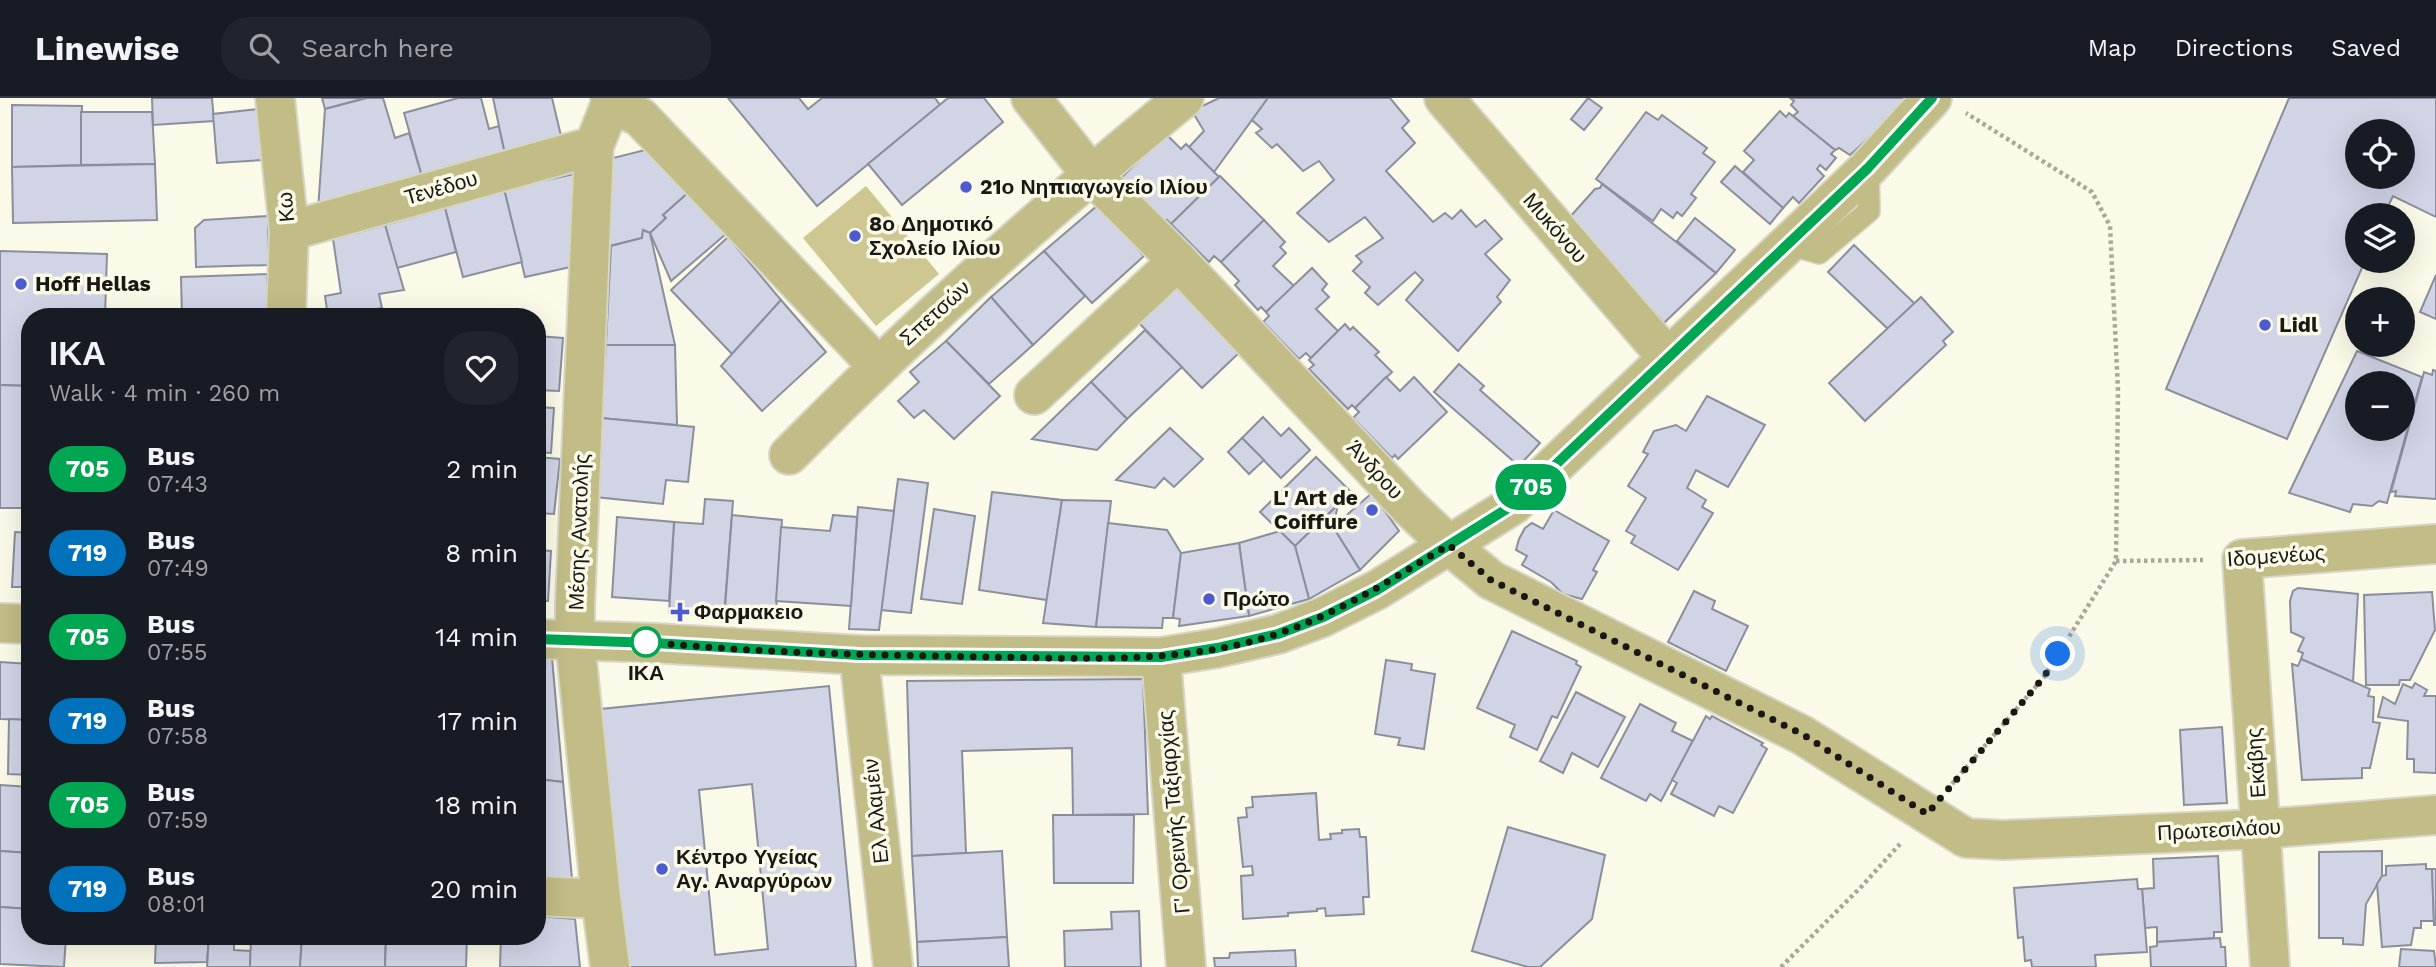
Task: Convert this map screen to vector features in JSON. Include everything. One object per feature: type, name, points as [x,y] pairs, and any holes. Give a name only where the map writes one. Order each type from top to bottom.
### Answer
[{"type":"street","name":"Κω","points":[[275,98],[289,231],[286,308]]},
{"type":"street","name":"Άνδρου","points":[[1031,98],[1090,173],[1178,261],[1409,507],[1491,580],[1802,734],[1927,814]]},
{"type":"street","name":"Σπετσών","points":[[789,455],[877,365],[1090,173],[1184,98]]},
{"type":"street","name":"Μυκόνου","points":[[1444,98],[1667,357]]},
{"type":"street","points":[[611,101],[640,117],[877,365]]},
{"type":"street","name":"Μέσης Ανατολής","points":[[610,967],[576,640],[594,146],[611,101]]},
{"type":"street","points":[[546,639],[859,655],[1161,657],[1265,637],[1323,617],[1377,590],[1513,505],[1868,168],[1949,105]]},
{"type":"street","name":"Τενέδου","points":[[289,231],[594,146]]},
{"type":"street","points":[[1034,395],[1178,261]]},
{"type":"street","name":"Ιδομενέως","points":[[2242,559],[2436,544]]},
{"type":"street","name":"Εκάβης","points":[[2242,559],[2270,967]]},
{"type":"street","points":[[0,623],[21,624]]},
{"type":"street","name":"Ελ Αλαμέιν","points":[[859,655],[893,967]]},
{"type":"street","name":"Γ' Ορεινής Ταξιαρχίας","points":[[1161,657],[1186,967]]},
{"type":"street","name":"Πρωτεσιλάου","points":[[1927,814],[1966,838],[2003,840],[2261,829],[2436,815]]},
{"type":"street","points":[[546,896],[601,899]]},
{"type":"path","points":[[1781,967],[1862,886],[2044,677],[2116,561],[2118,390],[2110,226],[2092,191],[1949,105]]},
{"type":"path","name":"Ιδομενέως","points":[[2116,561],[2242,559]]},
{"type":"shaded area","points":[[866,186],[939,274],[876,326],[803,238]]},
{"type":"building","points":[[152,98],[212,98],[214,121],[153,125]]},
{"type":"building","points":[[322,98],[362,98],[362,99],[325,109]]},
{"type":"building","points":[[367,98],[383,98],[395,138],[409,133],[423,180],[318,210],[325,109]]},
{"type":"building","points":[[458,98],[481,98],[489,129],[499,126],[505,154],[423,180],[404,113]]},
{"type":"building","points":[[493,98],[552,98],[562,140],[505,154]]},
{"type":"building","points":[[728,98],[799,98],[808,109],[822,98],[935,98],[940,105],[817,206]]},
{"type":"building","points":[[948,98],[984,98],[1003,122],[902,205],[868,164]]},
{"type":"building","points":[[1219,98],[1268,98],[1214,172],[1189,147],[1204,131],[1192,111]]},
{"type":"building","points":[[1268,98],[1390,98],[1409,121],[1402,128],[1415,143],[1386,171],[1433,222],[1445,213],[1452,219],[1461,210],[1476,227],[1485,220],[1502,239],[1485,254],[1510,280],[1497,297],[1501,302],[1458,351],[1406,300],[1423,280],[1415,272],[1378,305],[1365,293],[1370,287],[1353,271],[1362,262],[1356,256],[1383,238],[1365,217],[1329,242],[1297,213],[1334,180],[1319,161],[1303,171],[1277,144],[1272,148],[1256,133],[1262,129],[1252,120]]},
{"type":"building","points":[[1588,98],[1602,108],[1584,130],[1571,119]]},
{"type":"building","points":[[1790,98],[1912,99],[1850,155],[1839,148],[1835,150],[1793,116],[1798,112],[1791,105],[1794,101]]},
{"type":"building","name":"Lidl","points":[[2289,98],[2436,98],[2436,217],[2415,207],[2415,203],[2407,203],[2393,196],[2390,203],[2345,203],[2345,273],[2360,273],[2354,287],[2345,287],[2345,307],[2287,439],[2166,389]]},
{"type":"building","points":[[12,105],[82,106],[81,165],[12,167]]},
{"type":"building","points":[[259,109],[263,160],[217,163],[213,114]]},
{"type":"building","points":[[1780,111],[1786,117],[1789,113],[1835,150],[1831,154],[1836,158],[1826,170],[1820,165],[1817,169],[1824,176],[1799,203],[1793,197],[1783,208],[1743,172],[1754,160],[1744,151]]},
{"type":"building","points":[[81,112],[152,112],[155,164],[81,165]]},
{"type":"building","points":[[1646,112],[1658,120],[1662,115],[1707,148],[1703,153],[1715,162],[1691,194],[1696,198],[1682,216],[1677,212],[1673,218],[1661,209],[1653,221],[1596,179]]},
{"type":"building","points":[[1166,134],[1181,149],[1186,144],[1219,177],[1171,224],[1167,220],[1163,224],[1120,179]]},
{"type":"building","points":[[649,149],[690,191],[663,215],[666,218],[650,233],[643,230],[642,238],[605,247],[609,159]]},
{"type":"building","points":[[155,164],[157,220],[13,223],[12,167]]},
{"type":"building","points":[[1735,166],[1783,208],[1770,224],[1721,182]]},
{"type":"building","points":[[579,173],[580,265],[525,277],[504,189]]},
{"type":"building","points":[[1220,176],[1264,220],[1221,262],[1214,256],[1209,262],[1171,224]]},
{"type":"building","points":[[1602,184],[1716,273],[1664,323],[1569,218]]},
{"type":"building","points":[[504,189],[522,262],[463,277],[445,208]]},
{"type":"building","points":[[690,191],[726,234],[671,281],[650,233],[666,218],[663,215]]},
{"type":"building","points":[[1098,205],[1144,256],[1092,303],[1044,251]]},
{"type":"building","points":[[445,208],[456,252],[397,268],[385,225]]},
{"type":"building","points":[[268,216],[269,265],[196,267],[195,228],[204,220]]},
{"type":"building","points":[[1695,218],[1735,250],[1716,273],[1677,241]]},
{"type":"building","points":[[1264,220],[1285,242],[1280,247],[1286,253],[1273,266],[1294,286],[1266,312],[1261,307],[1258,310],[1235,285],[1239,281],[1221,262]]},
{"type":"building","points":[[385,225],[404,290],[379,294],[382,308],[327,308],[325,296],[341,293],[333,239]]},
{"type":"building","points":[[643,230],[650,233],[675,345],[606,345],[611,246],[642,238]]},
{"type":"building","points":[[728,237],[781,300],[732,354],[671,290]]},
{"type":"building","points":[[1854,245],[1915,304],[1889,330],[1828,272]]},
{"type":"building","points":[[0,251],[107,254],[105,308],[21,308],[21,386],[0,385]]},
{"type":"building","points":[[1044,251],[1085,296],[1033,345],[991,297]]},
{"type":"building","points":[[1312,268],[1327,284],[1322,290],[1329,297],[1316,309],[1338,331],[1311,358],[1306,353],[1299,359],[1263,322],[1269,316],[1266,312]]},
{"type":"building","points":[[267,274],[267,308],[182,308],[181,277]]},
{"type":"building","points":[[2436,275],[2436,319],[2420,312]]},
{"type":"building","points":[[1179,284],[1242,350],[1202,388],[1139,323]]},
{"type":"building","points":[[991,297],[1033,345],[989,384],[946,341]]},
{"type":"building","points":[[1921,297],[1953,332],[1943,341],[1946,345],[1865,421],[1829,383]]},
{"type":"building","points":[[781,300],[826,352],[762,411],[721,366]]},
{"type":"building","points":[[1345,324],[1350,330],[1353,327],[1379,352],[1375,355],[1392,372],[1355,408],[1352,405],[1348,409],[1309,369],[1314,365],[1309,360]]},
{"type":"building","points":[[1145,330],[1182,367],[1127,419],[1091,382]]},
{"type":"building","points":[[546,337],[563,338],[559,391],[546,390]]},
{"type":"building","points":[[946,341],[1000,396],[954,439],[924,410],[914,418],[898,401],[919,382],[910,372]]},
{"type":"building","points":[[606,345],[675,345],[677,425],[601,418]]},
{"type":"building","points":[[2354,357],[2372,357],[2407,371],[2347,371]]},
{"type":"building","points":[[1459,364],[1484,386],[1480,390],[1540,443],[1519,466],[1434,392]]},
{"type":"building","points":[[2433,370],[2436,371],[2436,499],[2395,496],[2396,491],[2391,492],[2405,441],[2415,441],[2415,405],[2424,372],[2432,375]]},
{"type":"building","points":[[2415,374],[2422,377],[2415,402]]},
{"type":"building","points":[[2345,376],[2345,441],[2404,441],[2387,503],[2379,501],[2372,506],[2353,504],[2350,512],[2289,493]]},
{"type":"building","points":[[1386,377],[1400,391],[1414,377],[1447,412],[1398,459],[1395,455],[1392,458],[1353,418],[1359,412],[1355,408]]},
{"type":"building","points":[[1091,382],[1127,419],[1097,450],[1032,439]]},
{"type":"building","points":[[0,385],[21,386],[21,508],[0,508]]},
{"type":"building","points":[[1707,396],[1765,425],[1728,487],[1696,470],[1687,488],[1706,500],[1702,507],[1713,513],[1678,570],[1631,543],[1635,536],[1626,531],[1646,498],[1628,486],[1648,454],[1643,452],[1654,431],[1676,425],[1686,431]]},
{"type":"building","points":[[546,408],[554,408],[551,453],[546,453]]},
{"type":"building","points":[[1263,417],[1281,436],[1289,428],[1310,450],[1281,478],[1242,438]]},
{"type":"building","points":[[601,418],[694,427],[688,482],[666,480],[663,504],[595,497]]},
{"type":"building","points":[[1170,428],[1203,459],[1174,487],[1164,478],[1155,488],[1116,480]]},
{"type":"building","points":[[1242,438],[1264,460],[1249,474],[1228,452]]},
{"type":"building","points":[[1316,457],[1351,492],[1295,546],[1260,512]]},
{"type":"building","points":[[546,458],[560,459],[554,514],[546,514]]},
{"type":"building","points":[[898,479],[928,483],[911,613],[881,610]]},
{"type":"building","points":[[992,492],[1062,500],[1047,600],[979,590]]},
{"type":"building","points":[[1372,493],[1399,531],[1360,570],[1333,527]]},
{"type":"building","points":[[705,499],[733,501],[724,616],[669,613],[674,522],[703,524]]},
{"type":"building","points":[[1062,500],[1111,501],[1096,627],[1043,623]]},
{"type":"building","points":[[1338,505],[1333,527],[1360,570],[1309,599],[1295,546]]},
{"type":"building","points":[[858,507],[894,511],[879,630],[849,629]]},
{"type":"building","points":[[934,509],[975,516],[962,604],[921,599]]},
{"type":"building","points":[[1554,510],[1609,541],[1593,570],[1597,572],[1582,599],[1563,594],[1551,582],[1522,565],[1527,556],[1516,550],[1525,528],[1532,523],[1543,529]]},
{"type":"building","points":[[732,515],[782,520],[776,611],[725,608]]},
{"type":"building","points":[[833,515],[857,517],[851,606],[776,601],[781,527],[830,531]]},
{"type":"building","points":[[617,517],[674,522],[669,601],[612,597]]},
{"type":"building","points":[[1108,523],[1167,530],[1181,553],[1173,618],[1163,618],[1162,628],[1096,627]]},
{"type":"building","points":[[1280,531],[1295,546],[1309,599],[1249,616],[1239,543]]},
{"type":"building","points":[[15,532],[21,532],[21,587],[12,587]]},
{"type":"building","points":[[1239,543],[1249,616],[1179,626],[1180,619],[1173,618],[1181,553]]},
{"type":"building","points":[[546,551],[551,551],[546,601]]},
{"type":"building","points":[[2298,588],[2358,594],[2353,682],[2301,659],[2303,653],[2298,651],[2304,638],[2291,632],[2290,601],[2293,591]]},
{"type":"building","points":[[1694,591],[1715,601],[1712,609],[1748,626],[1726,671],[1668,642]]},
{"type":"building","points":[[2432,592],[2435,630],[2410,680],[2400,680],[2399,685],[2366,685],[2364,595]]},
{"type":"building","points":[[1512,631],[1577,661],[1576,664],[1581,667],[1557,718],[1552,716],[1537,750],[1510,737],[1515,725],[1477,708]]},
{"type":"building","points":[[546,658],[552,658],[563,782],[546,780]]},
{"type":"building","points":[[2301,659],[2370,689],[2368,696],[2374,697],[2373,722],[2380,723],[2370,768],[2362,768],[2362,778],[2302,780],[2292,664],[2298,666]]},
{"type":"building","points":[[1386,660],[1412,664],[1411,670],[1435,674],[1424,749],[1398,745],[1400,738],[1375,734]]},
{"type":"building","points":[[0,662],[21,663],[21,720],[0,719]]},
{"type":"building","points":[[1143,679],[1148,814],[1073,815],[1072,748],[962,751],[966,853],[912,856],[907,681]]},
{"type":"building","points":[[2415,683],[2427,690],[2424,696],[2436,696],[2436,773],[2414,772],[2414,759],[2407,759],[2408,721],[2378,717],[2383,697],[2395,704],[2403,684],[2412,688]]},
{"type":"building","name":"Κέντρο Υγείας Αγ. Αναργύρων","points":[[829,686],[856,967],[627,967],[601,709]],"holes":[[[752,784],[768,949],[715,955],[699,790]]]},
{"type":"building","points":[[1576,692],[1625,717],[1598,767],[1572,753],[1563,773],[1540,761]]},
{"type":"building","points":[[1640,704],[1676,723],[1672,731],[1693,741],[1661,801],[1650,794],[1646,801],[1601,778]]},
{"type":"building","points":[[1706,716],[1710,719],[1712,716],[1763,743],[1761,745],[1767,749],[1733,813],[1719,806],[1714,816],[1671,794],[1677,783],[1672,780]]},
{"type":"building","points":[[9,719],[21,720],[21,775],[8,774]]},
{"type":"building","points":[[2222,727],[2227,803],[2184,805],[2180,730]]},
{"type":"building","points":[[546,780],[563,782],[572,879],[546,877]]},
{"type":"building","points":[[0,785],[21,786],[21,852],[0,851]]},
{"type":"building","points":[[1316,793],[1319,840],[1331,839],[1330,834],[1342,833],[1342,830],[1359,829],[1360,837],[1366,837],[1369,897],[1363,897],[1364,914],[1326,916],[1325,908],[1288,913],[1288,916],[1243,919],[1241,876],[1253,875],[1252,866],[1243,867],[1238,818],[1247,817],[1246,808],[1253,807],[1252,797]]},
{"type":"building","points":[[1053,815],[1134,815],[1133,883],[1054,883]]},
{"type":"building","points":[[1508,827],[1605,855],[1592,919],[1540,967],[1528,967],[1472,951]]},
{"type":"building","points":[[0,851],[21,852],[21,908],[0,907]]},
{"type":"building","points":[[1002,851],[1007,937],[917,942],[912,856]]},
{"type":"building","points":[[2382,851],[2382,876],[2366,904],[2363,945],[2343,944],[2343,938],[2319,938],[2319,852]]},
{"type":"building","points":[[2218,856],[2222,932],[2214,932],[2214,938],[2157,942],[2157,927],[2145,928],[2142,889],[2154,888],[2153,859]]},
{"type":"building","points":[[2426,864],[2426,869],[2432,869],[2434,921],[2421,921],[2421,928],[2414,928],[2411,945],[2382,947],[2377,884],[2382,876],[2386,875],[2386,866]]},
{"type":"building","points":[[2432,869],[2436,869],[2436,925],[2434,925]]},
{"type":"building","points":[[2137,879],[2138,889],[2142,889],[2147,952],[2095,955],[2096,967],[2032,967],[2031,960],[2025,961],[2023,937],[2018,938],[2014,888]]},
{"type":"building","points":[[0,907],[21,908],[21,945],[65,945],[64,967],[0,964]]},
{"type":"building","points":[[1139,911],[1141,967],[1065,967],[1064,931],[1112,929],[1111,912]]},
{"type":"building","points":[[546,917],[575,919],[580,967],[500,967],[501,945],[546,945]]},
{"type":"building","points":[[1007,937],[1009,967],[918,967],[917,942]]},
{"type":"building","points":[[2220,938],[2221,947],[2225,947],[2226,967],[2151,967],[2150,947],[2157,946],[2157,942]]},
{"type":"building","points":[[156,945],[208,945],[207,962],[155,963]]},
{"type":"building","points":[[208,945],[234,945],[234,950],[251,951],[250,967],[207,967]]},
{"type":"building","points":[[251,945],[301,945],[300,967],[250,967]]},
{"type":"building","points":[[301,945],[386,945],[385,967],[300,967]]},
{"type":"building","points":[[386,945],[467,945],[466,967],[385,967]]},
{"type":"building","points":[[2401,949],[2434,951],[2436,967],[2399,967]]},
{"type":"building","points":[[1295,950],[1296,967],[1215,967],[1214,958],[1229,958],[1230,953]]},
{"type":"bus line","name":"705","points":[[546,639],[859,655],[1161,657],[1278,634],[1323,617],[1377,590],[1513,505],[1868,168],[1932,98]]},
{"type":"place","name":"21ο Νηπιαγωγείο Ιλίου","points":[[966,187]]},
{"type":"place","name":"8ο Δημοτικό Σχολείο Ιλίου","points":[[855,236]]},
{"type":"place","name":"Hoff Hellas","points":[[21,284]]},
{"type":"place","name":"Lidl","points":[[2265,325]]},
{"type":"place","name":"L' Art de Coiffure","points":[[1372,510]]},
{"type":"place","name":"Πρώτο","points":[[1209,599]]},
{"type":"place","name":"Φαρμακειο","points":[[680,612]]},
{"type":"place","name":"ΙΚΑ","points":[[646,642]]},
{"type":"place","name":"Κέντρο Υγείας Αγ. Αναργύρων","points":[[662,869]]},
{"type":"route","points":[[646,642],[859,655],[1161,657],[1278,634],[1323,617],[1377,590],[1449,545],[1491,580],[1802,734],[1927,814],[2044,677],[2058,654]]}]
